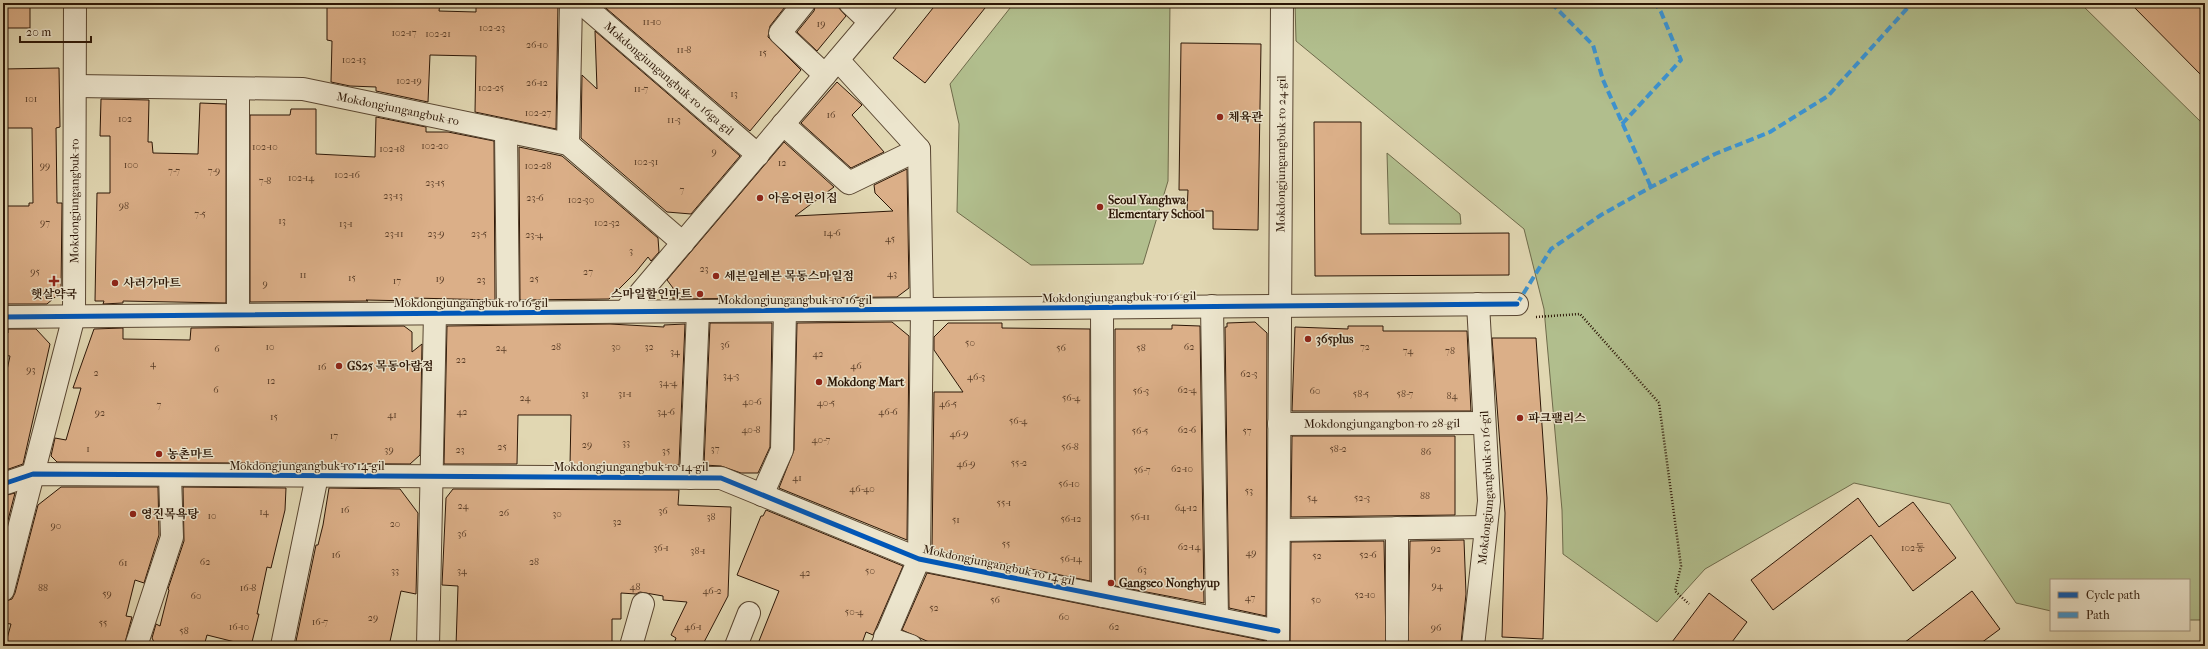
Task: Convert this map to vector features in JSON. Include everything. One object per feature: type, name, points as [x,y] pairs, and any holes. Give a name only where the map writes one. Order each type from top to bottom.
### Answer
[{"type":"street","name":"Mokdongjungangbuk-ro","points":[[3,590],[74,316],[76,3]]},
{"type":"street","points":[[568,144],[571,3]]},
{"type":"street","name":"Mokdongjungangbuk-ro 16ga-gil","points":[[580,3],[758,155]]},
{"type":"street","points":[[804,3],[780,33],[832,68],[919,149],[922,309],[919,559]]},
{"type":"street","points":[[850,3],[870,22]]},
{"type":"street","points":[[625,312],[886,3]]},
{"type":"street","name":"Mokdongjungangbuk-ro 24-gil","points":[[1280,306],[1282,3]]},
{"type":"street","name":"Mokdongjungangbuk-ro","points":[[75,86],[303,89],[568,144],[683,243]]},
{"type":"street","points":[[238,88],[238,315]]},
{"type":"street","points":[[784,124],[849,183],[919,149]]},
{"type":"street","name":"Mokdongjungangbuk-ro 16-gil","points":[[506,131],[508,312]]},
{"type":"street","name":"Mokdongjungangbuk-ro 16-gil","points":[[1473,646],[1489,501],[1478,304]]},
{"type":"street","name":"Mokdongjungangbuk-ro 16-gil","points":[[74,316],[1517,304]]},
{"type":"street","name":"Mokdongjungangbuk-ro 16-gil","points":[[1212,306],[1217,618]]},
{"type":"street","points":[[1278,638],[1280,306]]},
{"type":"street","name":"Mokdongjungangbuk-ro 16-gil","points":[[1102,307],[1103,596]]},
{"type":"street","name":"Mokdongjungangbuk-ro 16-gil","points":[[762,495],[782,450],[785,310]]},
{"type":"street","points":[[691,478],[698,311]]},
{"type":"street","points":[[428,646],[435,313]]},
{"type":"street","points":[[3,317],[74,316]]},
{"type":"street","name":"Mokdongjungangbon-ro 28-gil","points":[[1279,424],[1484,423]]},
{"type":"street","points":[[3,484],[33,474]]},
{"type":"street","name":"Mokdongjungangbuk-ro 14-gil","points":[[33,474],[721,478],[919,559],[1217,618],[1278,638]]},
{"type":"street","points":[[136,646],[172,537],[170,475]]},
{"type":"street","name":"Mokdongjungangbuk-ro 14-gil","points":[[282,646],[317,476]]},
{"type":"street","points":[[1278,530],[1486,527]]},
{"type":"street","points":[[1397,528],[1397,639]]},
{"type":"street","name":"Mokdongjungangbuk-ro 14-gil","points":[[884,641],[919,559]]},
{"type":"street","points":[[631,646],[643,604]]},
{"type":"street","points":[[736,646],[749,613]]},
{"type":"street","points":[[884,641],[911,646]]},
{"type":"path","points":[[1517,304],[1537,318],[1580,314],[1659,403],[1681,566],[1675,591],[1689,604]]},
{"type":"green space","points":[[1014,3],[1170,3],[1168,181],[1143,264],[1031,265],[957,212],[959,124],[950,84]]},
{"type":"green space","points":[[1295,3],[2080,3],[2203,124],[2205,123],[2205,620],[2190,620],[2190,579],[2050,579],[2050,611],[2016,603],[1950,504],[1854,483],[1705,569],[1657,622],[1563,554],[1562,510],[1544,309],[1524,229],[1296,41]]},
{"type":"green space","points":[[1387,153],[1460,214],[1461,224],[1389,224]]},
{"type":"building","points":[[3,3],[30,3],[30,28],[3,28]]},
{"type":"building","points":[[327,3],[440,3],[439,11],[476,12],[476,3],[558,3],[556,129],[475,112],[476,56],[430,55],[428,102],[376,91],[376,87],[350,86],[331,82],[332,41],[327,40]]},
{"type":"building","points":[[600,3],[788,3],[770,26],[768,37],[801,70],[750,131]]},
{"type":"building","points":[[816,3],[838,3],[838,7],[846,16],[817,51],[797,32],[814,11]]},
{"type":"building","points":[[937,3],[989,3],[925,83],[893,58]]},
{"type":"building","points":[[2130,3],[2197,3],[2205,12],[2205,79]]},
{"type":"building","points":[[595,31],[740,156],[691,214],[667,212],[581,138],[582,75],[597,89]]},
{"type":"building","name":"체육관","points":[[1181,43],[1261,44],[1258,230],[1213,229],[1213,211],[1187,211],[1188,190],[1179,190]]},
{"type":"building","points":[[59,68],[60,127],[56,128],[57,203],[62,203],[61,292],[47,304],[7,304],[7,243],[3,243],[3,206],[29,206],[29,203],[33,203],[32,128],[3,128],[3,69]]},
{"type":"building","points":[[837,82],[862,105],[852,115],[884,152],[851,168],[801,123]]},
{"type":"building","points":[[101,99],[149,100],[148,142],[152,142],[153,153],[198,154],[200,103],[226,104],[226,303],[123,301],[123,303],[103,304],[104,301],[95,301],[97,193],[110,193],[110,136],[100,136]]},
{"type":"building","points":[[291,109],[316,109],[316,154],[375,157],[376,117],[426,127],[426,132],[448,132],[494,141],[495,300],[413,298],[413,301],[366,300],[368,301],[250,302],[250,115],[290,115]]},
{"type":"building","points":[[1314,122],[1361,122],[1361,234],[1509,233],[1509,275],[1315,276]]},
{"type":"building","points":[[784,142],[834,187],[795,216],[893,211],[875,193],[874,185],[907,169],[909,288],[897,297],[673,299],[673,288],[667,280]]},
{"type":"building","points":[[519,147],[562,156],[658,238],[659,252],[651,261],[648,257],[635,273],[609,299],[520,300]]},
{"type":"building","points":[[892,322],[909,336],[907,540],[779,488],[794,450],[797,323]]},
{"type":"building","points":[[1255,322],[1267,333],[1266,616],[1229,608],[1225,327],[1227,327],[1227,323]]},
{"type":"building","points":[[710,323],[772,323],[770,447],[758,473],[741,473],[721,466],[704,465]]},
{"type":"building","points":[[948,323],[1002,323],[1002,328],[1090,329],[1090,581],[932,549],[934,392],[963,392],[934,350],[934,337]]},
{"type":"building","points":[[610,324],[664,327],[664,325],[685,324],[679,465],[570,465],[571,415],[518,415],[517,464],[444,464],[447,326]]},
{"type":"building","points":[[1172,325],[1200,326],[1204,603],[1115,586],[1115,329],[1172,329]]},
{"type":"building","points":[[404,326],[412,332],[412,352],[422,344],[420,455],[410,464],[57,462],[51,456],[55,438],[66,440],[81,388],[73,388],[94,329],[123,328],[123,339],[190,340],[191,328]]},
{"type":"building","points":[[1348,326],[1383,326],[1383,331],[1467,331],[1471,411],[1292,411],[1295,327],[1348,329]]},
{"type":"building","points":[[8,329],[36,329],[50,344],[23,464],[3,471],[3,389],[10,356],[3,355],[3,333],[8,333]]},
{"type":"building","name":"파크팰리스","points":[[1492,338],[1536,338],[1547,498],[1543,639],[1502,637],[1505,513]]},
{"type":"building","points":[[1292,436],[1455,436],[1455,515],[1291,517]]},
{"type":"building","points":[[61,487],[158,487],[159,535],[144,583],[135,580],[126,616],[132,617],[124,646],[5,646],[11,624],[3,623],[3,602],[12,599],[15,593],[38,505]]},
{"type":"building","points":[[183,487],[286,488],[285,510],[271,568],[267,567],[257,614],[259,614],[251,646],[207,635],[204,646],[156,646],[152,638],[156,624],[160,626],[168,589],[184,541]]},
{"type":"building","points":[[329,488],[400,489],[418,513],[416,594],[401,591],[389,646],[295,646],[316,545],[318,545],[323,525]]},
{"type":"building","points":[[453,489],[679,490],[678,505],[731,507],[728,596],[702,646],[673,646],[676,638],[671,635],[687,602],[663,600],[663,596],[640,592],[636,594],[621,593],[621,619],[612,619],[612,646],[456,646],[458,586],[442,585],[446,498]]},
{"type":"building","points":[[15,493],[6,528],[3,527],[3,496]]},
{"type":"building","points":[[1858,498],[1879,527],[1913,502],[1956,558],[1913,591],[1871,535],[1773,610],[1751,580]]},
{"type":"building","points":[[766,510],[903,566],[873,635],[866,632],[861,646],[757,646],[779,591],[737,575],[761,516],[763,516]]},
{"type":"building","points":[[1464,540],[1466,594],[1461,643],[1408,643],[1410,541]]},
{"type":"building","points":[[1384,541],[1386,643],[1376,643],[1376,646],[1290,646],[1291,542]]},
{"type":"building","points":[[927,573],[1266,641],[1266,646],[938,646],[902,630]]},
{"type":"building","points":[[1972,591],[2000,629],[1977,646],[1900,646]]},
{"type":"building","points":[[1709,593],[1747,622],[1729,646],[1669,646]]},
{"type":"marked path","points":[[1551,3],[1593,45],[1603,80],[1651,187]]},
{"type":"marked path","points":[[1622,124],[1681,60],[1661,12],[1655,3]]},
{"type":"marked path","points":[[1517,304],[1551,249],[1601,215],[1651,187],[1715,154],[1770,132],[1828,96],[1912,3]]},
{"type":"cycle path","points":[[3,317],[1517,304]]},
{"type":"cycle path","points":[[3,484],[33,474],[721,478],[919,559],[1278,631]]},
{"type":"place","name":"체육관","points":[[1220,117]]},
{"type":"place","name":"아음어린이집","points":[[760,198]]},
{"type":"place","name":"Seoul Yanghwa Elementary School","points":[[1100,207]]},
{"type":"place","name":"세븐일레븐 목동스마일점","points":[[716,276]]},
{"type":"place","name":"햇살약국","points":[[54,281]]},
{"type":"place","name":"사러가마트","points":[[115,283]]},
{"type":"place","name":"스마일할인마트","points":[[700,294]]},
{"type":"place","name":"365plus","points":[[1308,339]]},
{"type":"place","name":"GS25 목동아람점","points":[[339,366]]},
{"type":"place","name":"Mokdong Mart","points":[[819,382]]},
{"type":"place","name":"파크팰리스","points":[[1520,418]]},
{"type":"place","name":"농촌마트","points":[[159,454]]},
{"type":"place","name":"영진목욕탕","points":[[133,514]]},
{"type":"place","name":"Gangseo Nonghyup","points":[[1111,583]]}]
